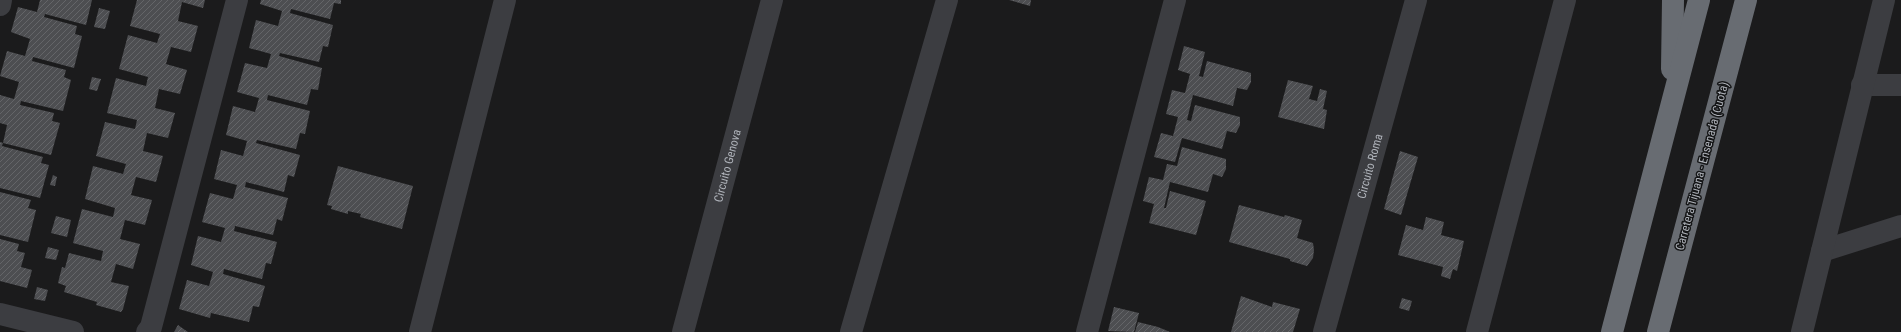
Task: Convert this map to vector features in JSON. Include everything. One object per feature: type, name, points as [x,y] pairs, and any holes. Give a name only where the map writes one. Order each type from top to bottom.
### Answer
[{"type":"highway","points":[[1671,105],[1673,0]]},
{"type":"highway","points":[[1612,332],[1699,0]]},
{"type":"highway","name":"Carretera Tijuana - Ensenada (Cuota)","points":[[1658,332],[1746,0]]},
{"type":"street","points":[[0,5],[1,0]]},
{"type":"street","points":[[147,332],[151,327],[237,0]]},
{"type":"street","points":[[420,332],[505,0]]},
{"type":"street","name":"Circuito Genova","points":[[683,332],[772,0]]},
{"type":"street","points":[[851,332],[947,0]]},
{"type":"street","points":[[1087,332],[1175,0]]},
{"type":"street","name":"Circuito Roma","points":[[1324,332],[1416,0]]},
{"type":"street","points":[[1477,332],[1565,0]]},
{"type":"street","points":[[1802,332],[1884,0]]},
{"type":"street","points":[[1862,85],[1901,85]]},
{"type":"street","points":[[1822,251],[1901,226]]},
{"type":"street","points":[[0,314],[73,332]]},
{"type":"building","points":[[40,0],[92,0],[86,25],[45,14],[44,17],[77,26],[75,34],[82,36],[74,68],[33,57],[32,61],[66,70],[64,77],[71,80],[63,111],[21,101],[20,105],[54,113],[52,121],[60,123],[51,155],[3,143],[7,125],[0,123],[0,95],[14,99],[19,82],[0,76],[7,51],[25,56],[30,39],[11,32],[18,7],[37,12]]},
{"type":"building","points":[[137,0],[205,0],[203,8],[182,2],[178,21],[198,26],[191,52],[171,47],[166,64],[187,70],[180,94],[159,89],[155,108],[175,113],[168,138],[147,133],[143,151],[163,156],[156,182],[136,177],[131,195],[152,200],[145,225],[125,220],[120,239],[140,244],[133,269],[116,264],[111,282],[129,286],[121,312],[96,305],[97,302],[64,292],[66,286],[58,283],[62,267],[65,268],[69,253],[101,261],[103,251],[73,243],[82,209],[113,217],[115,208],[85,199],[93,166],[123,174],[126,164],[96,156],[105,122],[135,129],[137,120],[107,113],[116,78],[146,86],[148,77],[119,69],[128,35],[157,43],[160,34],[130,26]]},
{"type":"building","points":[[261,0],[341,0],[341,4],[334,3],[330,19],[291,9],[290,13],[333,25],[328,47],[323,46],[319,62],[280,53],[279,56],[322,68],[318,90],[311,89],[307,105],[268,95],[267,100],[310,111],[305,134],[300,133],[296,149],[257,140],[256,143],[300,155],[294,177],[288,175],[284,192],[246,182],[245,187],[288,198],[282,221],[277,219],[273,235],[235,226],[234,231],[277,242],[271,264],[266,263],[262,279],[224,269],[223,274],[265,286],[259,307],[253,306],[249,322],[211,313],[210,318],[179,309],[187,280],[209,286],[213,272],[191,265],[198,236],[221,242],[225,228],[202,222],[210,193],[233,199],[237,185],[214,179],[221,150],[243,156],[247,141],[226,135],[233,106],[255,112],[259,98],[237,92],[245,63],[267,68],[271,54],[249,48],[256,20],[278,26],[282,11],[260,4]]},
{"type":"building","points":[[1009,0],[1031,0],[1030,6]]},
{"type":"building","points":[[99,8],[110,11],[105,29],[94,27]]},
{"type":"building","points":[[1184,46],[1205,52],[1199,76],[1203,77],[1207,61],[1251,73],[1251,82],[1247,90],[1237,88],[1233,106],[1193,95],[1187,120],[1191,121],[1195,105],[1240,117],[1240,125],[1236,133],[1227,131],[1222,149],[1182,138],[1175,162],[1154,157],[1161,133],[1173,136],[1178,117],[1166,114],[1172,90],[1185,93],[1190,74],[1178,70]]},
{"type":"building","points":[[92,77],[101,79],[97,91],[89,89]]},
{"type":"building","points":[[1288,80],[1313,86],[1309,99],[1317,101],[1320,89],[1327,91],[1323,109],[1327,110],[1324,129],[1278,117]]},
{"type":"building","points":[[0,142],[3,143],[2,146],[43,157],[41,163],[49,165],[40,198],[0,188]]},
{"type":"building","points":[[1182,147],[1226,159],[1226,169],[1222,177],[1213,174],[1208,192],[1170,182],[1164,208],[1166,208],[1170,191],[1206,201],[1196,235],[1149,223],[1154,204],[1143,201],[1149,177],[1163,180],[1167,164],[1177,166]]},
{"type":"building","points":[[1400,151],[1418,157],[1401,215],[1384,209]]},
{"type":"building","points":[[338,166],[413,186],[402,229],[360,217],[361,214],[348,211],[348,214],[331,209],[332,206],[327,205]]},
{"type":"building","points":[[53,175],[57,177],[55,186],[50,185]]},
{"type":"building","points":[[0,192],[31,200],[28,208],[36,210],[28,242],[0,235]]},
{"type":"building","points":[[1239,205],[1284,217],[1285,215],[1302,220],[1297,238],[1313,243],[1314,250],[1313,258],[1307,266],[1290,261],[1290,259],[1229,242]]},
{"type":"building","points":[[56,216],[71,220],[67,237],[51,233]]},
{"type":"building","points":[[1426,217],[1444,222],[1441,235],[1464,241],[1457,271],[1453,269],[1450,279],[1441,276],[1443,267],[1398,255],[1406,225],[1423,230]]},
{"type":"building","points":[[0,239],[19,244],[17,251],[25,253],[21,267],[32,270],[27,288],[0,281]]},
{"type":"building","points":[[48,247],[59,250],[56,260],[45,258]]},
{"type":"building","points":[[37,287],[48,290],[45,301],[34,299]]},
{"type":"building","points":[[1241,296],[1272,307],[1273,302],[1300,309],[1293,332],[1231,332]]},
{"type":"building","points":[[1402,298],[1412,301],[1409,311],[1399,308]]},
{"type":"building","points":[[1114,307],[1139,313],[1134,332],[1108,331]]},
{"type":"building","points":[[1138,322],[1158,327],[1170,332],[1135,332]]},
{"type":"building","points":[[178,325],[185,330],[188,332],[174,332]]}]
